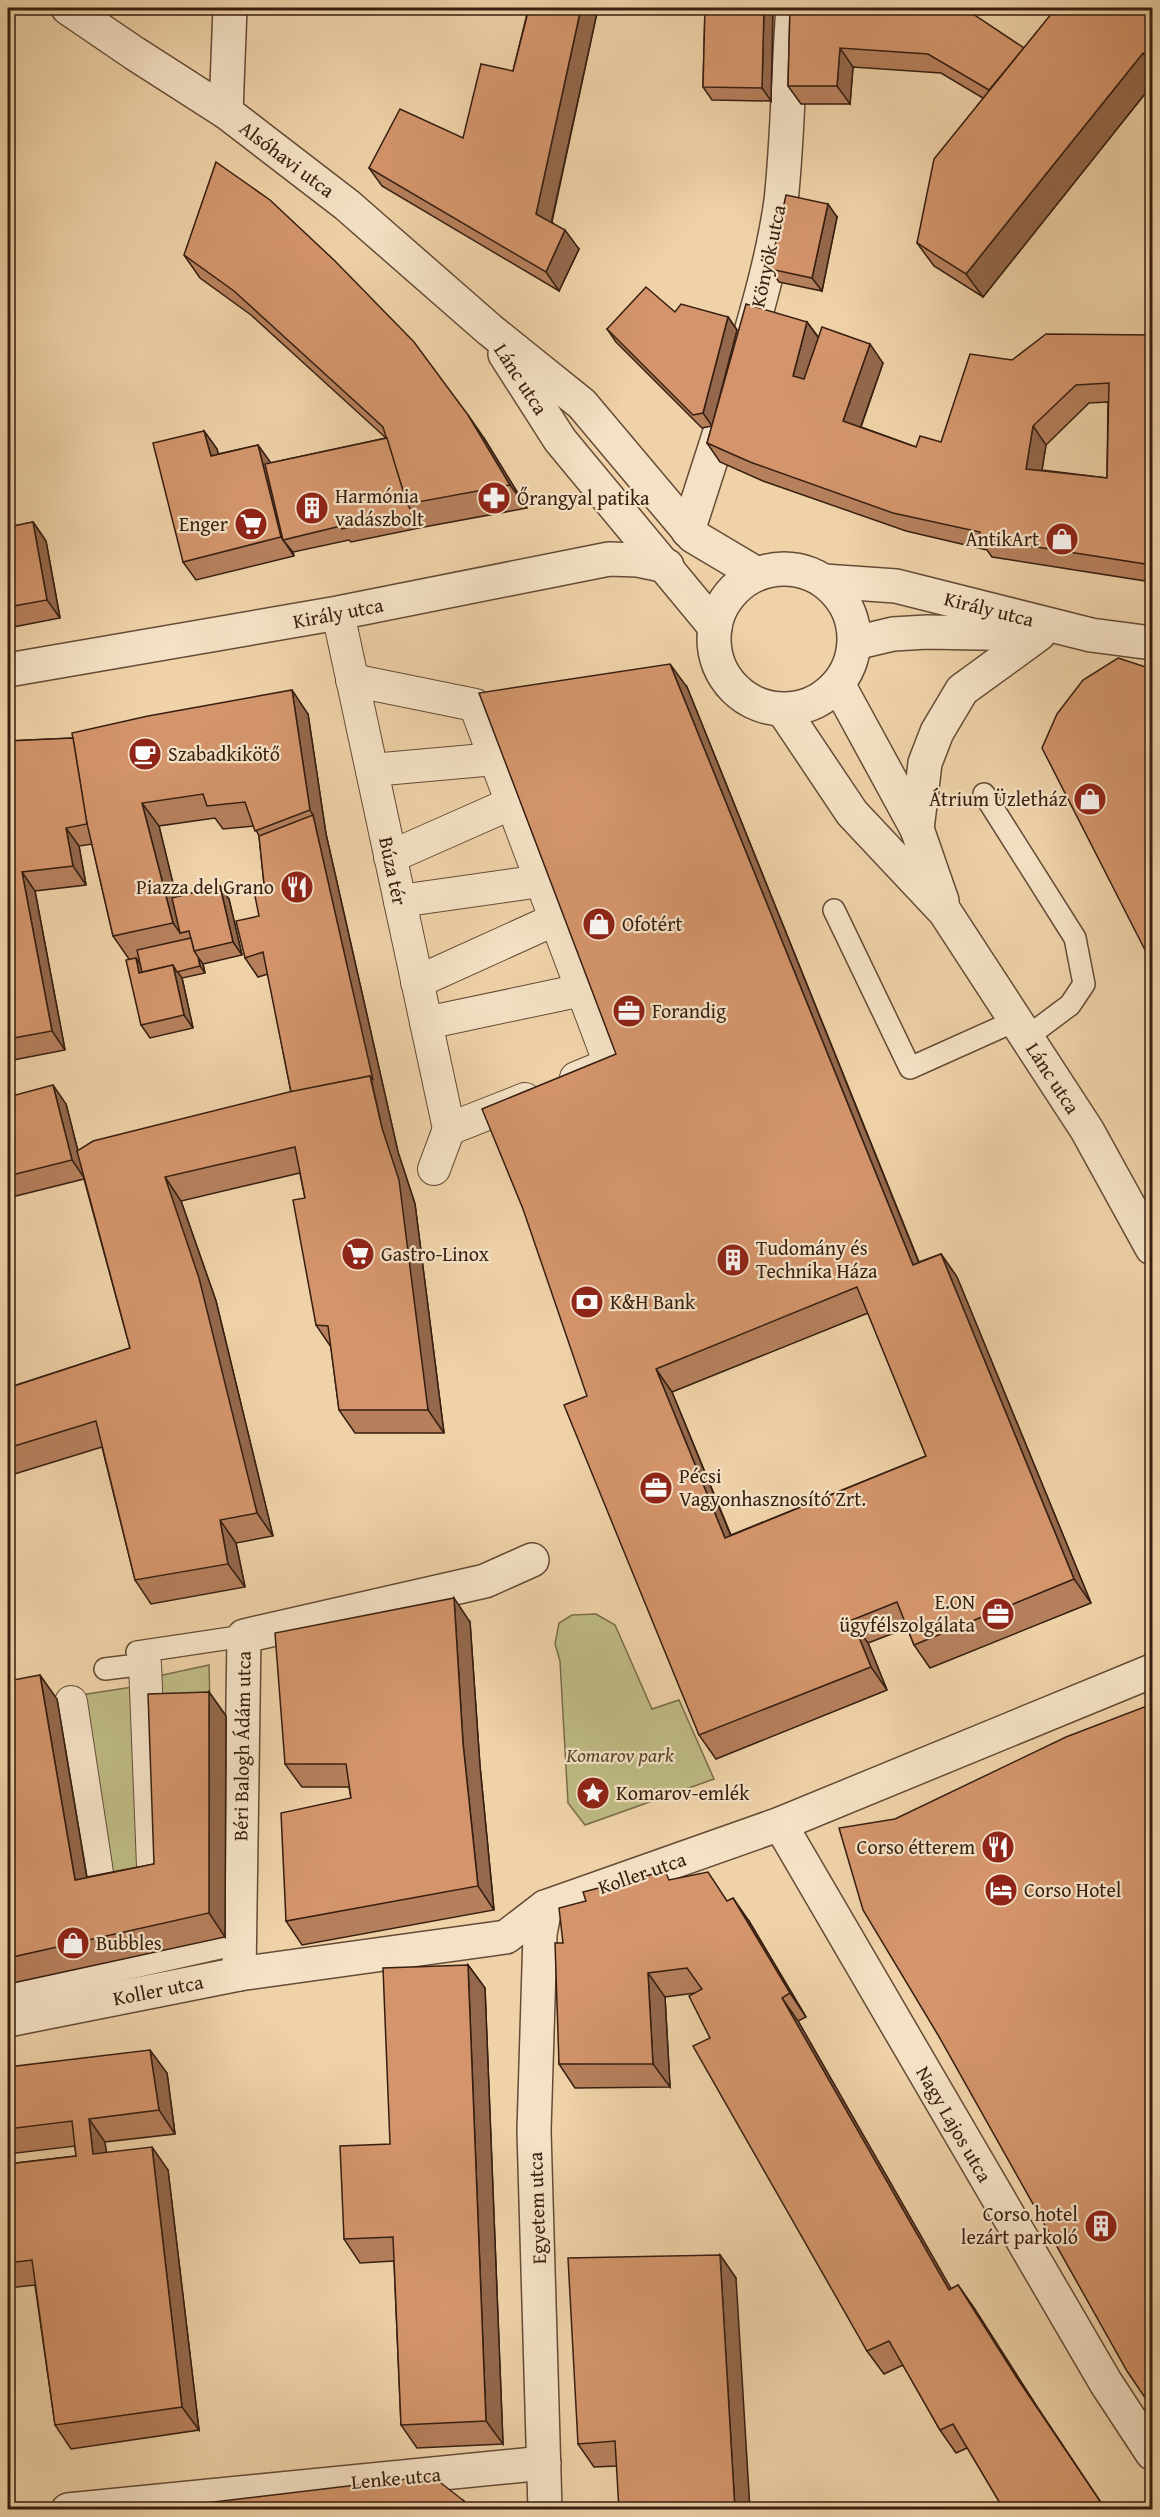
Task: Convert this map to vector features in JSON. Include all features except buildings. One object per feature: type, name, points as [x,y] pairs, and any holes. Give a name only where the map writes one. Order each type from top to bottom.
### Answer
[{"type":"street","name":"Alsóhavi utca","points":[[68,8],[226,112],[347,205],[490,330]]},
{"type":"street","points":[[226,112],[230,8]]},
{"type":"street","name":"Könyök utca","points":[[688,531],[710,469],[759,306],[780,203],[788,123],[793,8]]},
{"type":"street","name":"Lánc utca","points":[[490,330],[582,404],[688,531],[730,560],[757,574]]},
{"type":"street","name":"Lánc utca","points":[[490,330],[560,440],[715,627]]},
{"type":"street","name":"Király utca","points":[[8,670],[338,613],[609,559],[638,560],[667,567]]},
{"type":"street","points":[[777,569],[796,569],[812,573],[824,581],[839,595],[852,617],[855,643],[849,665],[838,684],[822,699],[803,707],[783,710],[755,704],[735,690],[723,675],[715,651],[715,627],[723,602],[736,586],[757,574],[777,569]]},
{"type":"street","name":"Király utca","points":[[824,581],[896,586],[1091,635],[1152,643]]},
{"type":"street","name":"Búza tér","points":[[338,613],[448,1129]]},
{"type":"street","points":[[855,643],[894,634],[927,632],[1091,635]]},
{"type":"street","points":[[917,829],[925,763],[937,732],[962,690],[1039,634]]},
{"type":"street","points":[[352,680],[475,705],[610,1065],[448,1129],[434,1169]]},
{"type":"street","name":"Lánc utca","points":[[838,684],[917,829],[945,912]]},
{"type":"street","name":"Lánc utca","points":[[783,710],[852,813],[945,912],[1087,1130],[1152,1248]]},
{"type":"street","points":[[372,770],[495,759]]},
{"type":"street","points":[[390,856],[512,803]]},
{"type":"street","points":[[400,901],[541,881]]},
{"type":"street","points":[[417,982],[556,920]]},
{"type":"street","points":[[426,1023],[582,990]]},
{"type":"street","name":"Béri Balogh Ádám utca","points":[[238,1974],[238,1637],[485,1581],[532,1560]]},
{"type":"street","points":[[8,1990],[231,1940],[238,1637]]},
{"type":"street","points":[[71,1702],[94,1887],[154,1884],[136,1652]]},
{"type":"street","name":"Koller utca","points":[[8,2020],[238,1974],[506,1937],[545,1907],[780,1824],[1152,1671]]},
{"type":"street","name":"Nagy Lajos utca","points":[[780,1824],[1118,2402],[1152,2453]]},
{"type":"street","name":"Egyetem utca","points":[[545,1907],[540,1934],[534,2131],[545,2510]]},
{"type":"street","name":"Lenke utca","points":[[68,2510],[544,2463]]},
{"type":"lane","points":[[834,910],[910,1068],[1022,1029],[1070,1005],[1084,984],[1075,938],[984,794]]},
{"type":"lane","points":[[105,1669],[136,1652],[238,1637]]},
{"type":"green space","name":"Komarov park","points":[[596,1614],[615,1625],[652,1709],[679,1700],[714,1779],[585,1825],[568,1803],[560,1661],[555,1644],[559,1623],[572,1615]]},
{"type":"green space","points":[[209,1665],[210,1708],[159,1710],[158,1676]]},
{"type":"green space","points":[[132,1687],[147,1869],[106,1875],[81,1695]]},
{"type":"place","name":"Őrangyal patika","points":[[494,498]]},
{"type":"place","name":"Harmónia vadászbolt","points":[[312,508]]},
{"type":"place","name":"Enger","points":[[251,524]]},
{"type":"place","name":"AntikArt","points":[[1062,539]]},
{"type":"place","name":"Szabadkikötő","points":[[145,754]]},
{"type":"place","name":"Átrium Üzletház","points":[[1090,799]]},
{"type":"place","name":"Piazza del Grano","points":[[297,887]]},
{"type":"place","name":"Ofotért","points":[[599,924]]},
{"type":"place","name":"Forandig","points":[[629,1011]]},
{"type":"place","name":"Gastro-Linox","points":[[358,1254]]},
{"type":"place","name":"Tudomány és Technika Háza","points":[[733,1260]]},
{"type":"place","name":"K&H Bank","points":[[587,1302]]},
{"type":"place","name":"Pécsi Vagyonhasznosító Zrt.","points":[[656,1488]]},
{"type":"place","name":"E.ON ügyfélszolgálata","points":[[998,1614]]},
{"type":"place","name":"Komarov-emlék","points":[[593,1793]]},
{"type":"place","name":"Corso étterem","points":[[998,1847]]},
{"type":"place","name":"Corso Hotel","points":[[1001,1890]]},
{"type":"place","name":"Bubbles","points":[[73,1943]]},
{"type":"place","name":"Corso hotel lezárt parkoló","points":[[1101,2226]]}]
